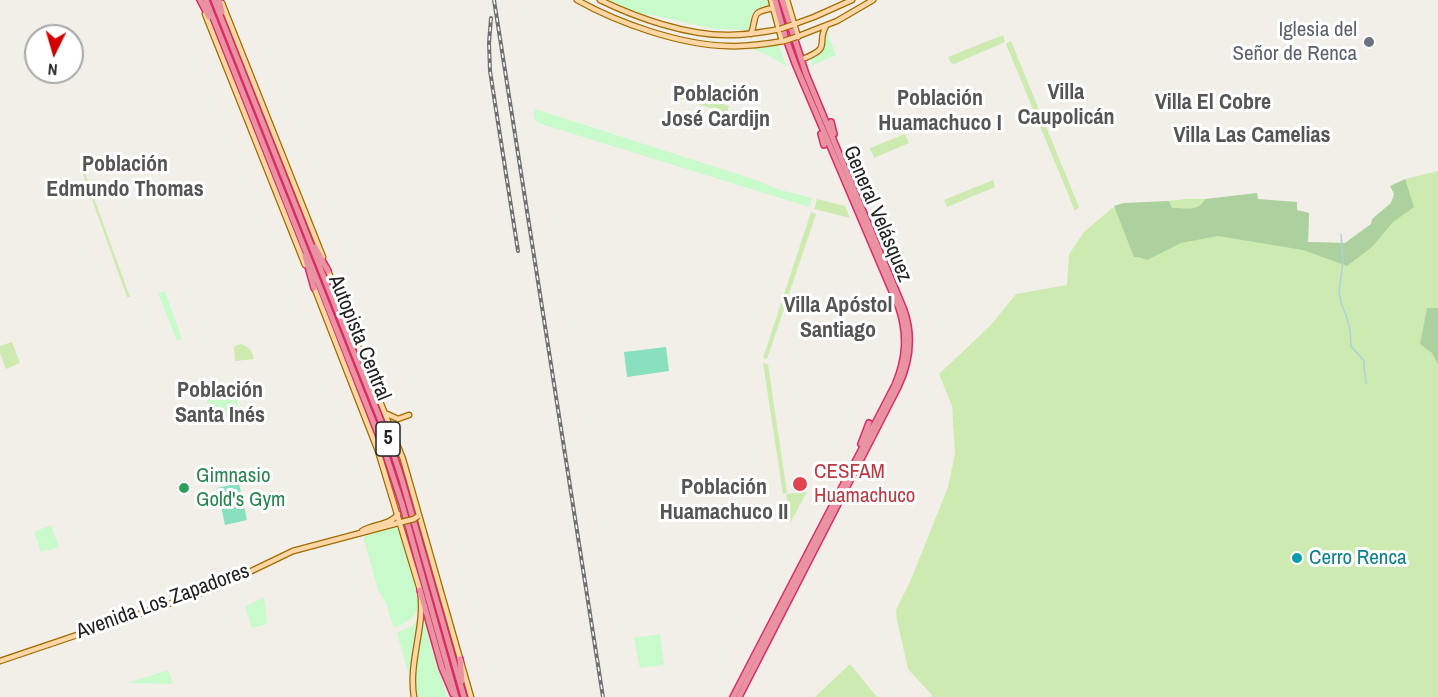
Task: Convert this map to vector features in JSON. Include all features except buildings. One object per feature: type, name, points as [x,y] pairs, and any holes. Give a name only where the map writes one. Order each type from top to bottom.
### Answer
[{"type":"highway","points":[[200,0],[222,39]]},
{"type":"highway","name":"Autopista Central","points":[[206,0],[390,465],[455,697]]},
{"type":"highway","name":"Autopista Central","points":[[214,0],[397,464],[464,697]]},
{"type":"highway","points":[[220,0],[229,37]]},
{"type":"highway","name":"General Velásquez","points":[[734,697],[899,376],[904,356],[905,333],[897,303],[792,56],[773,0]]},
{"type":"highway","name":"General Velásquez","points":[[739,697],[905,373],[910,334],[905,314],[802,64],[782,0]]},
{"type":"highway","points":[[813,106],[824,145]]},
{"type":"highway","points":[[831,122],[841,158]]},
{"type":"highway","points":[[304,227],[328,272]]},
{"type":"highway","points":[[297,228],[314,288]]},
{"type":"highway","points":[[856,461],[869,423]]},
{"type":"highway","points":[[420,590],[442,668],[455,697]]},
{"type":"highway","points":[[460,659],[464,697]]},
{"type":"main road","points":[[200,0],[378,451],[401,522],[420,590],[421,612],[412,671],[414,697]]},
{"type":"main road","points":[[220,0],[403,459],[471,697]]},
{"type":"main road","points":[[577,0],[635,26],[687,40],[728,46],[754,45],[797,37],[849,15],[873,0]]},
{"type":"main road","points":[[600,0],[645,19],[717,35],[751,34],[779,29],[852,0]]},
{"type":"main road","points":[[773,0],[773,8],[783,41]]},
{"type":"main road","points":[[787,0],[797,37]]},
{"type":"main road","points":[[751,34],[754,17],[758,12],[773,8]]},
{"type":"main road","points":[[754,24],[762,32]]},
{"type":"main road","points":[[805,58],[820,51],[826,26]]},
{"type":"main road","points":[[812,32],[822,38]]},
{"type":"main road","points":[[385,412],[398,419],[409,415]]},
{"type":"main road","name":"Avenida Los Zapadores","points":[[360,532],[393,519],[398,514]]},
{"type":"main road","name":"Avenida Los Zapadores","points":[[0,661],[216,588],[293,551],[414,519],[418,514]]},
{"type":"green space","points":[[606,0],[768,0],[769,5],[755,10],[750,30],[714,29],[648,14],[645,16]]},
{"type":"green space","points":[[826,30],[836,55],[811,66],[812,58],[825,47]]},
{"type":"green space","points":[[1003,35],[1005,42],[954,64],[948,57]]},
{"type":"green space","points":[[1011,41],[1079,207],[1075,211],[1006,44]]},
{"type":"green space","points":[[778,44],[787,67],[751,48]]},
{"type":"green space","points":[[679,90],[729,106],[727,113],[677,98]]},
{"type":"green space","points":[[535,109],[756,180],[780,190],[812,198],[809,207],[538,123],[534,117]]},
{"type":"green space","points":[[905,134],[909,143],[874,158],[870,148]]},
{"type":"green space","points":[[83,168],[130,297],[127,297],[81,169]]},
{"type":"green space","points":[[1438,171],[1438,697],[931,697],[932,695],[908,669],[896,610],[910,582],[948,487],[955,454],[952,406],[939,374],[990,326],[1016,294],[1067,285],[1069,254],[1084,232],[1112,208],[1185,199],[1246,199],[1309,213],[1308,242],[1345,243],[1386,214],[1405,179]]},
{"type":"green space","points":[[1405,179],[1414,207],[1393,222],[1372,247],[1347,266],[1303,250],[1218,236],[1181,243],[1147,260],[1134,257],[1114,206],[1123,203],[1169,201],[1172,208],[1195,208],[1205,199],[1257,193],[1258,199],[1297,202],[1297,210],[1309,213],[1308,242],[1345,243],[1371,224],[1372,219],[1391,203],[1394,194],[1390,186]]},
{"type":"green space","points":[[993,180],[995,187],[947,207],[944,200]]},
{"type":"green space","points":[[817,199],[845,206],[850,218],[814,209]]},
{"type":"green space","points":[[811,212],[816,214],[767,359],[763,358]]},
{"type":"green space","points":[[165,291],[182,339],[177,341],[158,293]]},
{"type":"green space","points":[[1427,308],[1438,308],[1438,364],[1432,353],[1420,344]]},
{"type":"green space","points":[[12,342],[20,363],[6,369],[0,346]]},
{"type":"green space","points":[[242,344],[250,350],[254,359],[235,361],[234,347]]},
{"type":"green space","points":[[666,347],[669,371],[627,377],[624,352]]},
{"type":"green space","points":[[763,363],[768,364],[787,493],[783,494]]},
{"type":"green space","points":[[236,389],[239,415],[209,419],[206,393]]},
{"type":"green space","points":[[239,483],[247,520],[225,525],[217,488]]},
{"type":"green space","points":[[807,492],[790,523],[786,494]]},
{"type":"green space","points":[[51,525],[59,547],[41,552],[34,532]]},
{"type":"green space","points":[[396,527],[399,530],[419,600],[417,610],[412,617],[397,627],[393,626],[386,603],[378,590],[364,539],[365,536]]},
{"type":"green space","points":[[264,597],[267,624],[252,628],[245,607]]},
{"type":"green space","points":[[424,616],[447,697],[418,697],[415,678]]},
{"type":"green space","points":[[418,620],[409,675],[397,633],[412,626]]},
{"type":"green space","points":[[660,634],[664,665],[640,668],[634,638]]},
{"type":"green space","points":[[850,664],[877,697],[815,697]]},
{"type":"green space","points":[[168,670],[173,684],[128,683]]},
{"type":"waterway","points":[[1341,234],[1343,261],[1339,292],[1350,330],[1351,346],[1364,361],[1366,384]]},
{"type":"railway","points":[[494,0],[603,697]]},
{"type":"railway","points":[[491,18],[490,71],[518,251]]},
{"type":"place","name":"Iglesia del Señor de Renca","points":[[1369,42]]},
{"type":"place","name":"CESFAM Huamachuco","points":[[800,484]]},
{"type":"place","name":"Gimnasio Gold's Gym","points":[[184,488]]},
{"type":"place","name":"Cerro Renca","points":[[1297,558]]},
{"type":"district","name":"Villa El Cobre","points":[[1213,103]]},
{"type":"district","name":"Villa Caupolicán","points":[[1066,106]]},
{"type":"district","name":"Población José Cardijn","points":[[716,108]]},
{"type":"district","name":"Población Huamachuco I","points":[[940,112]]},
{"type":"district","name":"Villa Las Camelias","points":[[1252,136]]},
{"type":"district","name":"Población Edmundo Thomas","points":[[125,178]]},
{"type":"district","name":"Villa Apóstol Santiago","points":[[838,318]]},
{"type":"district","name":"Población Santa Inés","points":[[220,404]]},
{"type":"district","name":"Población Huamachuco II","points":[[724,500]]}]
